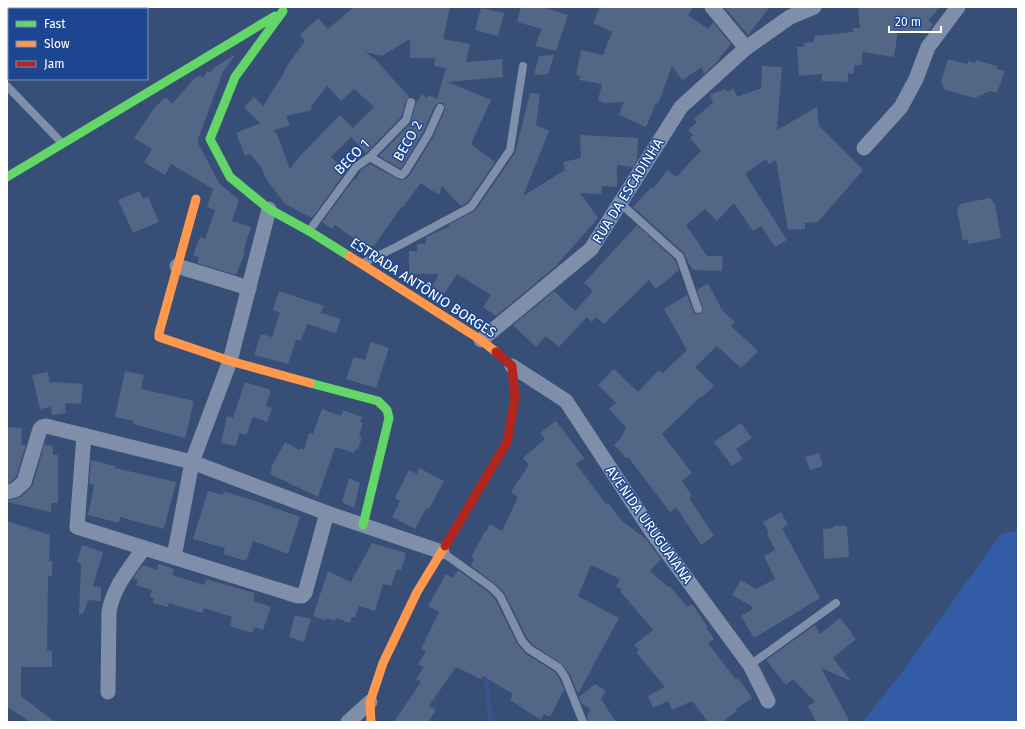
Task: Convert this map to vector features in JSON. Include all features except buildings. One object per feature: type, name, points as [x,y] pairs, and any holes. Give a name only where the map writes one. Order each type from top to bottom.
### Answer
[{"type":"street","points":[[712,7],[746,48]]},
{"type":"street","name":"RUA DA ESCADINHA","points":[[481,340],[591,249],[681,107],[746,48],[790,17],[814,7]]},
{"type":"street","points":[[864,148],[901,107],[916,79],[928,47],[958,7]]},
{"type":"street","points":[[7,177],[285,9]]},
{"type":"street","name":"ESTRADA ANTÔNIO BORGES","points":[[285,9],[235,77],[210,139],[230,177],[270,208],[481,340],[512,366]]},
{"type":"street","points":[[196,199],[159,337],[230,361],[378,402],[387,410],[389,418],[363,525]]},
{"type":"street","points":[[174,557],[192,462],[230,361],[270,208]]},
{"type":"street","points":[[177,266],[249,288]]},
{"type":"street","points":[[371,722],[370,702],[386,656],[417,592],[507,442],[515,398],[512,366]]},
{"type":"street","name":"AVENIDA URUGUAIANA","points":[[512,366],[566,402],[650,529],[750,665],[768,701]]},
{"type":"street","points":[[7,492],[15,490],[24,482],[40,430],[42,426],[46,426],[192,462],[327,513],[442,552]]},
{"type":"street","points":[[84,435],[77,527],[302,596],[305,593],[327,513]]},
{"type":"street","points":[[108,692],[110,602],[115,590],[144,548]]},
{"type":"street","points":[[348,722],[370,702]]},
{"type":"lane","points":[[360,264],[396,247],[471,207],[510,150],[523,66]]},
{"type":"lane","points":[[7,86],[63,143]]},
{"type":"lane","name":"BECO 1","points":[[309,231],[356,167],[370,157],[406,120],[411,102]]},
{"type":"lane","name":"BECO 2","points":[[370,157],[402,175],[406,172],[428,135],[440,108]]},
{"type":"lane","points":[[620,203],[680,257],[698,309]]},
{"type":"lane","points":[[442,552],[491,587],[500,596],[522,641],[529,649],[559,668],[565,677],[583,722]]},
{"type":"lane","points":[[750,665],[836,603]]},
{"type":"shaded area","points":[[7,7],[34,7],[8,8],[7,31]]},
{"type":"shaded area","points":[[1018,530],[1018,722],[862,722],[900,675],[1001,534]]},
{"type":"waterway","points":[[486,680],[491,722]]},
{"type":"traffic: fast","points":[[283,11],[235,77],[210,139],[230,177],[269,209],[309,231],[349,256]]},
{"type":"traffic: fast","points":[[7,177],[275,16]]},
{"type":"traffic: fast","points":[[310,383],[378,401],[387,410],[389,418],[363,525]]},
{"type":"traffic: slow","points":[[196,199],[159,337],[230,361],[310,383]]},
{"type":"traffic: slow","points":[[349,256],[481,340],[496,352]]},
{"type":"traffic: slow","points":[[371,722],[370,702],[383,663],[417,592],[445,546]]},
{"type":"traffic: jam","points":[[445,546],[507,442],[515,397],[512,366],[496,352]]}]
